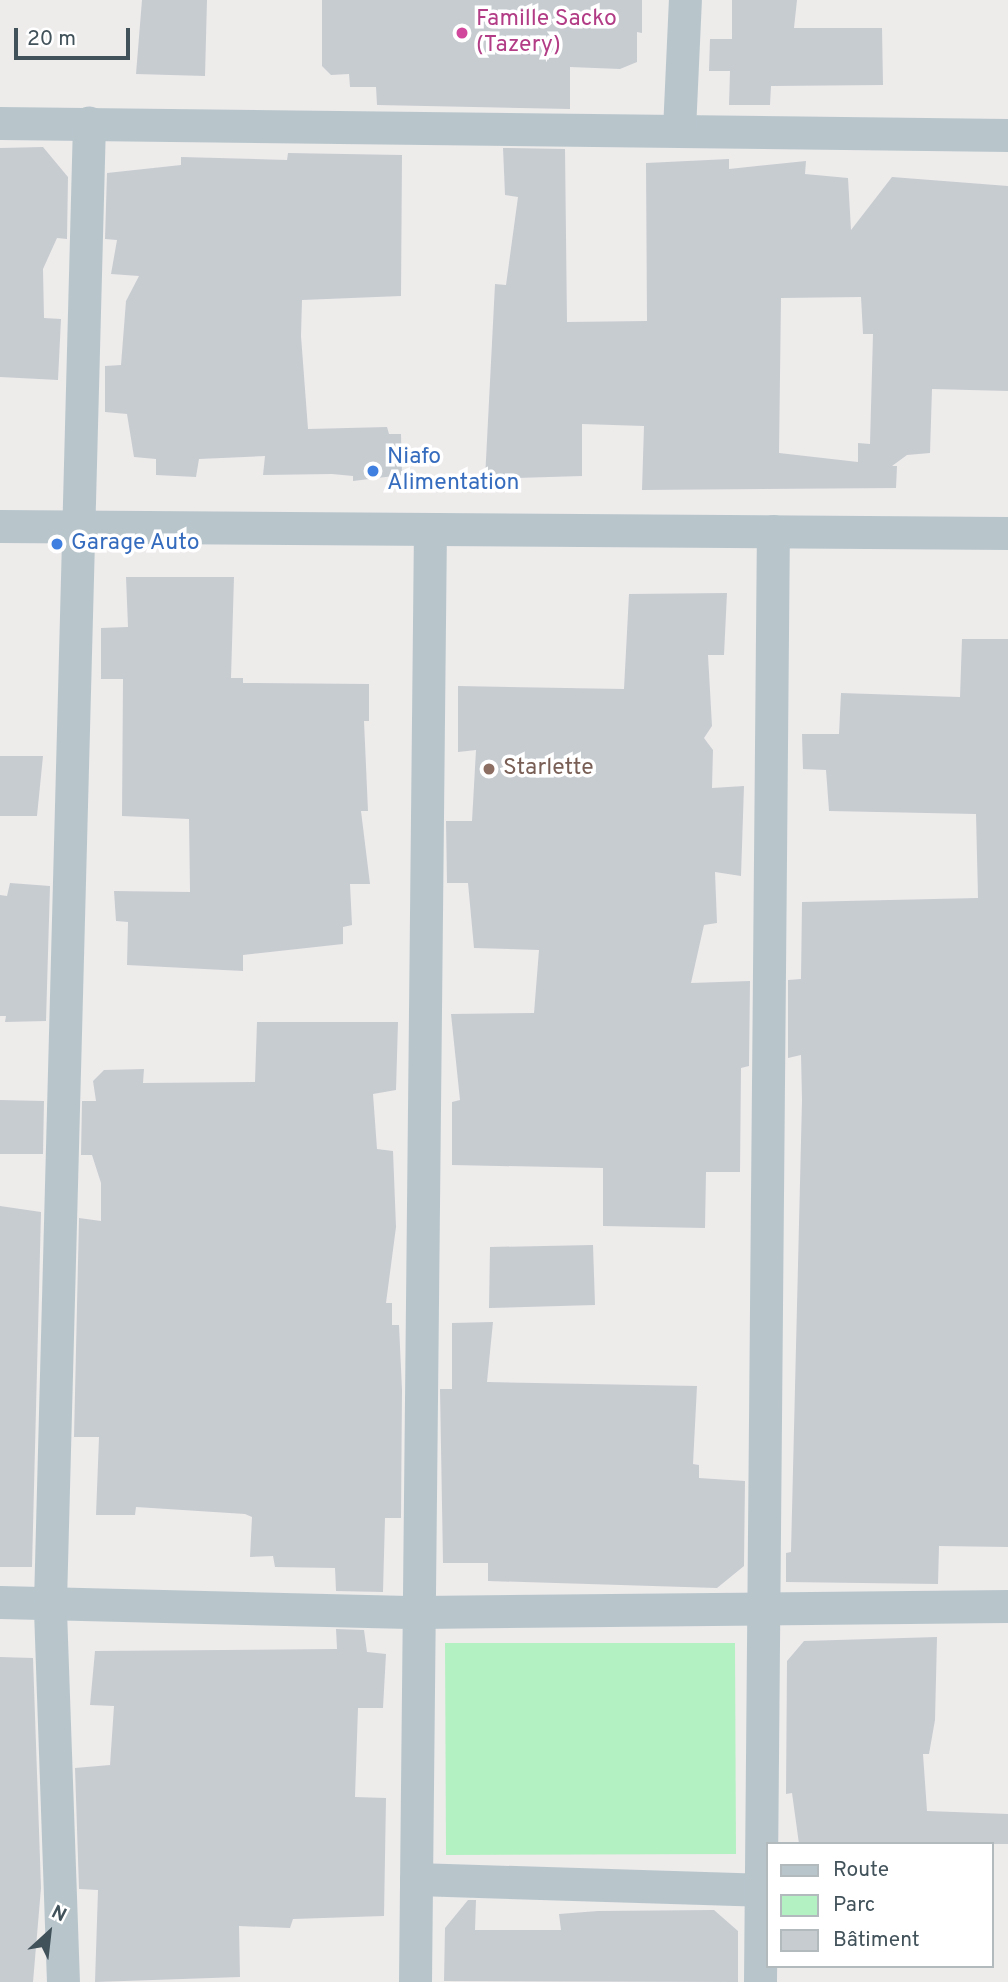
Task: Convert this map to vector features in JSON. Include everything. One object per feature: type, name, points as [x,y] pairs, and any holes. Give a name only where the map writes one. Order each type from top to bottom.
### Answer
[{"type":"street","points":[[679,130],[685,0]]},
{"type":"street","points":[[0,123],[1008,135]]},
{"type":"street","points":[[63,1982],[50,1602],[75,527],[89,123]]},
{"type":"street","points":[[0,526],[1008,533]]},
{"type":"street","points":[[415,1982],[430,530]]},
{"type":"street","points":[[760,1982],[773,531]]},
{"type":"street","points":[[0,1602],[419,1612],[1008,1606]]},
{"type":"street","points":[[416,1879],[760,1890]]},
{"type":"green space","points":[[445,1643],[735,1643],[736,1854],[446,1855]]},
{"type":"building","points":[[142,0],[207,0],[205,76],[136,74]]},
{"type":"building","points":[[322,0],[642,0],[642,33],[637,32],[637,62],[620,69],[570,67],[570,109],[377,105],[376,87],[350,87],[349,74],[331,75],[322,66]]},
{"type":"building","points":[[732,0],[797,0],[794,28],[882,28],[883,85],[771,86],[770,105],[729,105],[730,71],[709,71],[710,39],[732,39]]},
{"type":"building","points":[[43,147],[68,177],[67,239],[57,238],[43,269],[44,318],[61,319],[58,380],[0,377],[0,148]]},
{"type":"building","points":[[503,148],[565,149],[567,322],[647,321],[646,163],[729,159],[729,169],[806,161],[805,174],[848,178],[851,230],[892,177],[1008,186],[1008,391],[932,389],[930,453],[907,455],[892,466],[897,466],[896,488],[642,490],[644,426],[582,424],[582,476],[485,479],[495,284],[506,285],[518,197],[505,195]],"holes":[[[861,297],[863,334],[873,334],[870,444],[858,443],[858,462],[779,453],[781,298]]]},
{"type":"building","points":[[288,153],[402,155],[401,296],[302,300],[301,336],[308,429],[387,427],[389,434],[401,434],[402,475],[353,481],[353,476],[332,474],[263,475],[265,456],[199,459],[196,477],[156,475],[156,459],[134,457],[127,414],[105,412],[105,366],[121,365],[126,301],[139,276],[111,274],[117,240],[105,239],[107,173],[181,165],[181,157],[287,160]]},
{"type":"building","points":[[126,577],[234,577],[231,678],[243,678],[243,683],[369,684],[369,721],[364,721],[368,811],[361,811],[370,884],[350,884],[352,925],[343,927],[343,944],[243,955],[243,971],[127,965],[128,922],[116,921],[114,891],[190,892],[189,819],[122,816],[123,679],[101,679],[101,628],[128,627]]},
{"type":"building","points":[[727,593],[724,655],[708,655],[712,726],[704,738],[713,750],[712,788],[744,786],[741,876],[715,872],[717,923],[704,925],[691,983],[750,981],[749,1066],[741,1068],[740,1172],[706,1172],[705,1228],[603,1226],[603,1168],[452,1165],[452,1102],[460,1100],[451,1014],[534,1013],[539,950],[474,948],[468,883],[447,883],[446,821],[472,821],[476,750],[458,752],[458,686],[624,689],[629,594]]},
{"type":"building","points":[[962,639],[1008,639],[1008,1547],[939,1546],[938,1584],[786,1582],[786,1553],[791,1552],[802,1100],[801,1055],[788,1058],[788,980],[801,979],[802,902],[978,898],[976,814],[829,811],[826,770],[803,769],[802,734],[839,734],[841,693],[960,697]]},
{"type":"building","points":[[0,756],[43,756],[37,816],[0,816]]},
{"type":"building","points":[[10,883],[50,886],[46,1021],[5,1022],[6,1016],[0,1016],[0,895],[7,896]]},
{"type":"building","points":[[257,1022],[398,1022],[396,1090],[373,1094],[377,1149],[393,1151],[396,1227],[386,1303],[392,1303],[392,1325],[399,1325],[402,1390],[401,1518],[385,1518],[383,1592],[336,1591],[335,1568],[275,1567],[273,1556],[250,1557],[252,1517],[245,1514],[136,1507],[135,1515],[96,1515],[99,1437],[74,1437],[79,1218],[101,1221],[101,1183],[92,1155],[81,1155],[82,1101],[96,1101],[93,1081],[104,1070],[144,1069],[143,1083],[255,1082]]},
{"type":"building","points":[[0,1100],[44,1101],[43,1154],[0,1154]]},
{"type":"building","points":[[0,1206],[41,1212],[32,1567],[0,1567]]},
{"type":"building","points":[[593,1245],[595,1305],[489,1308],[490,1247]]},
{"type":"building","points":[[493,1322],[487,1382],[697,1386],[693,1464],[699,1465],[699,1478],[745,1481],[744,1566],[717,1588],[488,1581],[488,1563],[443,1563],[440,1389],[452,1389],[452,1323]]},
{"type":"building","points":[[336,1629],[364,1630],[367,1652],[386,1654],[383,1708],[358,1708],[355,1797],[386,1798],[384,1916],[293,1919],[290,1928],[239,1926],[240,1977],[95,1982],[98,1890],[79,1889],[75,1768],[110,1765],[114,1706],[90,1705],[95,1651],[337,1649]]},
{"type":"building","points":[[937,1637],[935,1720],[929,1754],[923,1754],[927,1811],[1008,1814],[1008,1844],[799,1842],[792,1793],[786,1794],[787,1661],[804,1641]]},
{"type":"building","points":[[0,1657],[33,1658],[41,1888],[33,1982],[0,1982]]},
{"type":"building","points":[[468,1900],[476,1900],[475,1930],[561,1930],[559,1914],[714,1910],[738,1931],[738,1982],[444,1981],[445,1928]]},
{"type":"place","name":"Famille Sacko (Tazery)","points":[[462,33]]},
{"type":"place","name":"Niafo Alimentation","points":[[373,471]]},
{"type":"place","name":"Garage Auto","points":[[57,544]]},
{"type":"place","name":"Starlette","points":[[489,769]]}]
